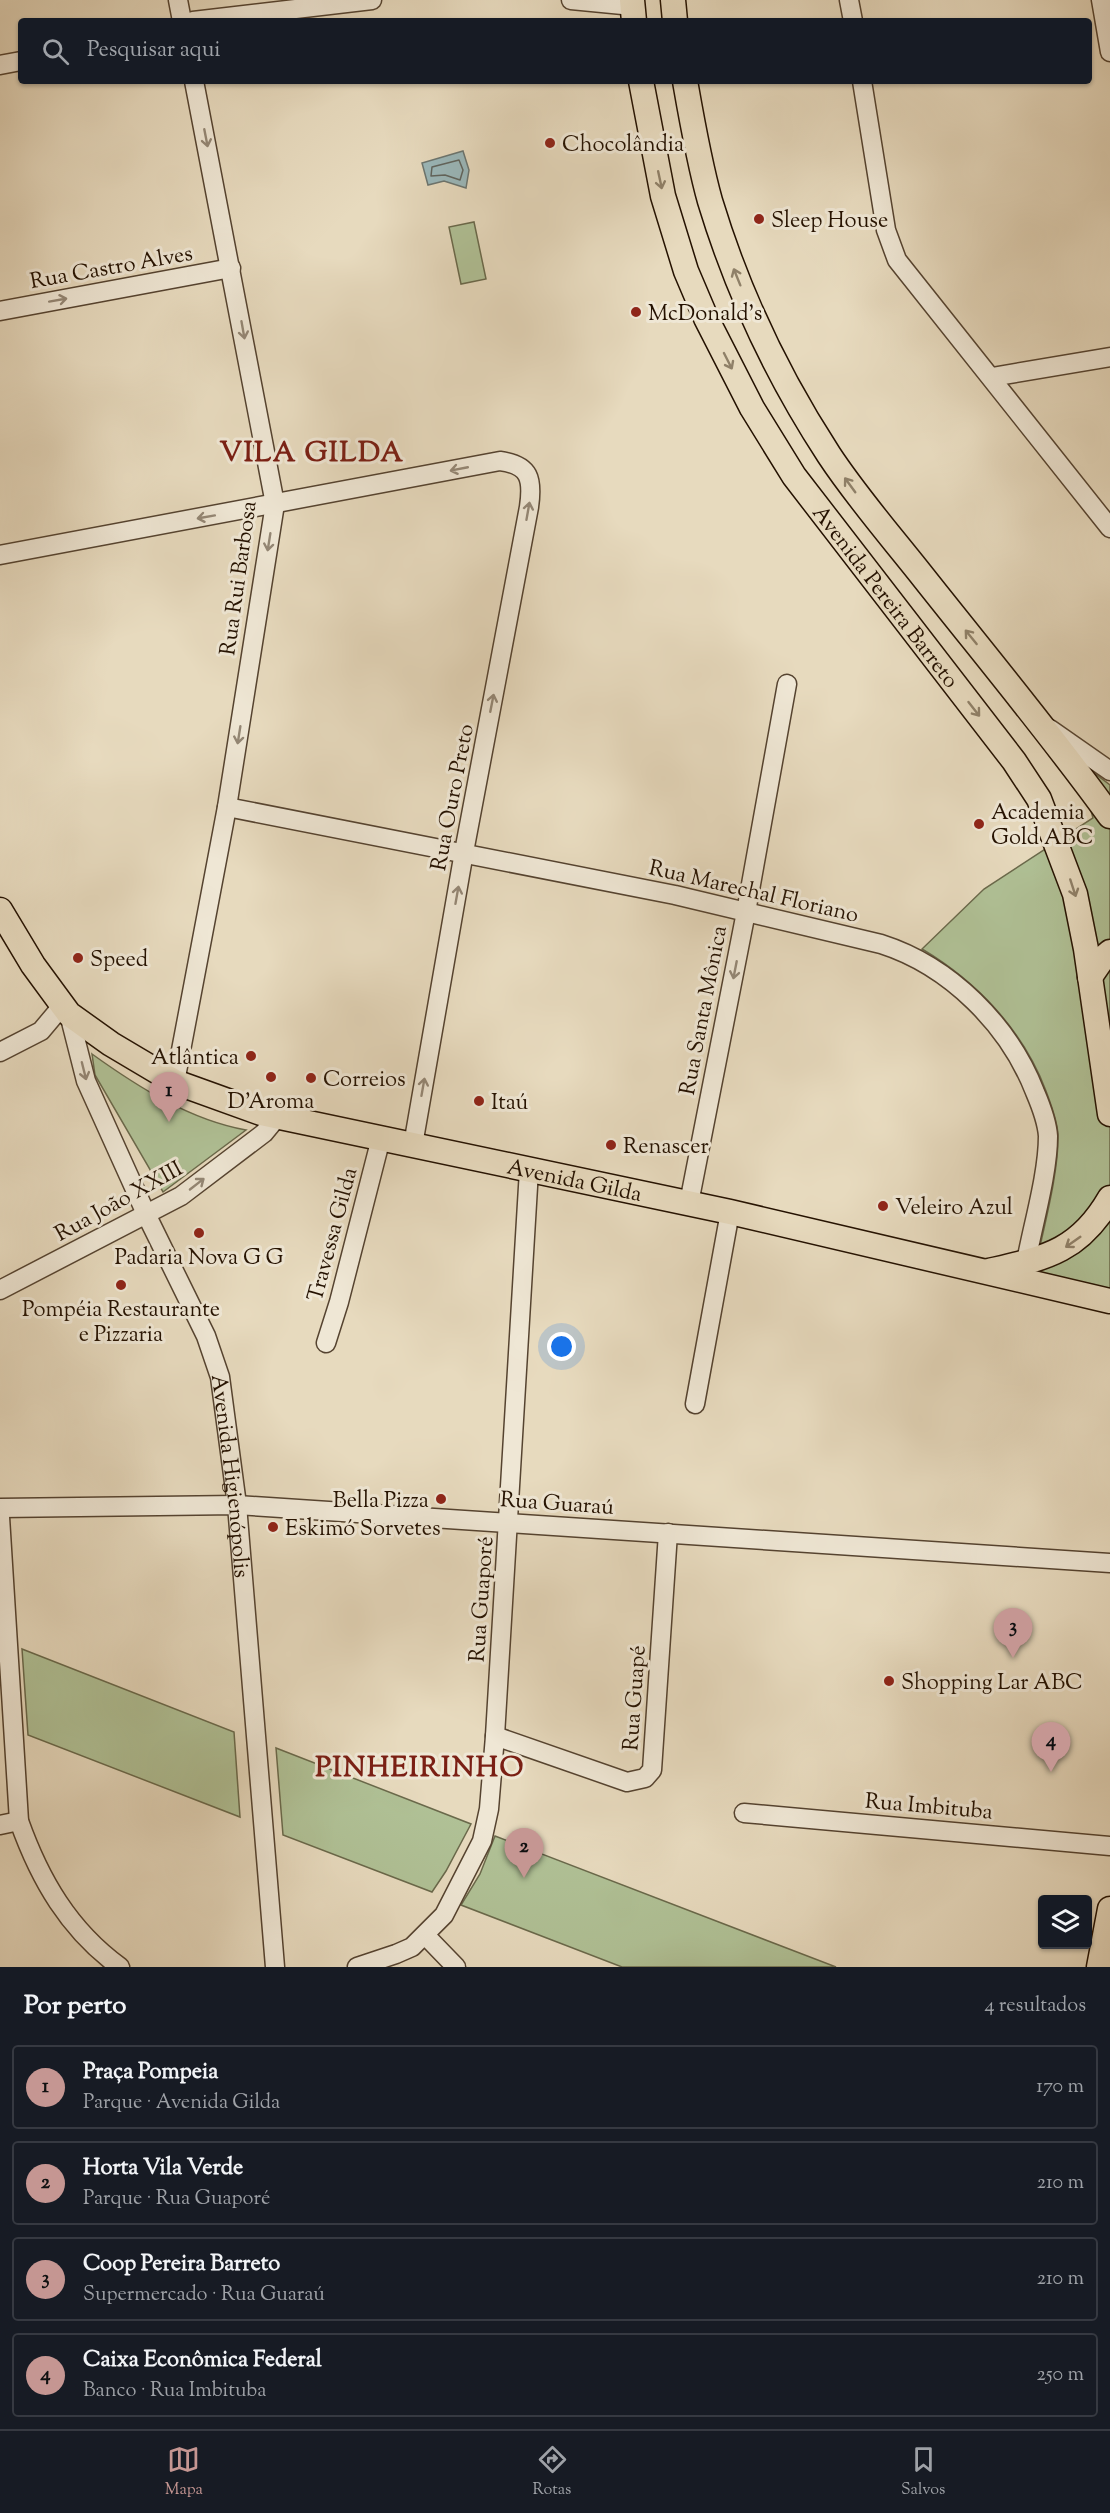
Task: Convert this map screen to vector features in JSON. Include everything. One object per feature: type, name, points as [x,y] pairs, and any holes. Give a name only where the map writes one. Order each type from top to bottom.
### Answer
[{"type":"main road","points":[[672,0],[675,18]]},
{"type":"main road","name":"Avenida Pereira Barreto","points":[[642,84],[663,195],[686,271],[706,318],[752,408],[794,476],[1014,760],[1039,799],[1075,894],[1110,1114]]},
{"type":"main road","name":"Avenida Pereira Barreto","points":[[686,84],[710,201],[754,317],[800,408],[852,488],[1037,719],[1110,816]]},
{"type":"main road","name":"Avenida Higienópolis","points":[[0,910],[33,965],[66,1010]]},
{"type":"main road","points":[[1090,977],[1110,952]]},
{"type":"main road","name":"Avenida Gilda","points":[[66,1010],[111,1044],[175,1082],[261,1113],[730,1212],[1110,1301]]},
{"type":"main road","points":[[983,1273],[1052,1254],[1071,1244],[1087,1231],[1110,1198]]},
{"type":"main road","points":[[1099,1967],[1110,1909]]},
{"type":"street","points":[[178,0],[182,18]]},
{"type":"street","points":[[217,18],[372,0]]},
{"type":"street","points":[[571,0],[633,9]]},
{"type":"street","points":[[849,0],[852,18]]},
{"type":"street","points":[[1101,0],[1110,52]]},
{"type":"street","points":[[0,65],[18,62]]},
{"type":"street","name":"Rua Rui Barbosa","points":[[175,1082],[228,807],[275,504],[195,84]]},
{"type":"street","points":[[863,84],[891,246],[905,272],[992,377],[1110,528]]},
{"type":"street","name":"Rua Castro Alves","points":[[0,311],[231,268]]},
{"type":"street","points":[[992,377],[1110,357]]},
{"type":"street","name":"Rua Ouro Preto","points":[[275,504],[500,461],[517,463],[528,474],[531,491],[529,507],[464,852],[413,1144]]},
{"type":"street","points":[[0,555],[275,504]]},
{"type":"street","name":"Rua Santa Mônica","points":[[689,1203],[746,912],[787,684]]},
{"type":"street","points":[[1037,719],[1110,771]]},
{"type":"street","name":"Rua Marechal Floriano","points":[[228,807],[675,895],[906,952],[938,971],[967,994],[1006,1039],[1023,1064],[1033,1086],[1048,1134],[1026,1262]]},
{"type":"street","points":[[0,1052],[41,1031],[66,1010]]},
{"type":"street","name":"Avenida Higienópolis","points":[[66,1010],[86,1081],[147,1216],[206,1336],[220,1377],[237,1505],[275,1967]]},
{"type":"street","name":"Rua João XXIII","points":[[0,1290],[147,1216],[181,1196],[264,1132],[278,1116]]},
{"type":"street","name":"Travessa Gilda","points":[[326,1343],[339,1302],[381,1138]]},
{"type":"street","name":"Rua Guaporé","points":[[357,1967],[412,1947],[444,1915],[482,1841],[489,1809],[509,1523],[529,1170]]},
{"type":"street","points":[[696,1404],[730,1212]]},
{"type":"street","name":"Rua Guaraú","points":[[0,1508],[237,1505],[1110,1563]]},
{"type":"street","points":[[0,1517],[19,1821],[32,1856],[63,1911],[83,1936],[120,1967]]},
{"type":"street","name":"Rua Guapé","points":[[495,1737],[627,1782],[645,1778],[652,1770],[668,1533]]},
{"type":"street","name":"Rua Imbituba","points":[[744,1813],[1110,1846]]},
{"type":"street","points":[[0,1825],[19,1821]]},
{"type":"street","points":[[425,1935],[456,1967]]},
{"type":"green space","points":[[474,222],[486,279],[461,284],[449,227]]},
{"type":"green space","points":[[1077,760],[1110,785],[1110,1292],[1021,1272],[1035,1269],[1050,1202],[1058,1149],[1054,1112],[1036,1069],[1011,1028],[979,992],[922,949],[984,889],[1093,818]]},
{"type":"green space","points":[[92,1054],[165,1101],[205,1119],[246,1130],[163,1192],[95,1075]]},
{"type":"green space","points":[[22,1649],[234,1732],[240,1817],[28,1735]]},
{"type":"green space","points":[[276,1748],[471,1824],[432,1892],[283,1835]]},
{"type":"green space","points":[[495,1836],[836,1967],[622,1967],[461,1905],[480,1874]]},
{"type":"water","points":[[463,151],[469,170],[466,188],[444,181],[428,185],[422,163]]},
{"type":"place","name":"Chocolândia","points":[[550,143]]},
{"type":"place","name":"Sleep House","points":[[759,219]]},
{"type":"place","name":"McDonald's","points":[[636,312]]},
{"type":"place","name":"Academia Gold ABC","points":[[979,824]]},
{"type":"place","name":"Speed","points":[[78,958]]},
{"type":"place","name":"Atlântica","points":[[251,1056]]},
{"type":"place","name":"D'Aroma","points":[[271,1077]]},
{"type":"place","name":"Correios","points":[[311,1078]]},
{"type":"place","name":"Itaú","points":[[479,1101]]},
{"type":"place","name":"Praça Pompeia","points":[[169,1122]]},
{"type":"place","name":"Renascer","points":[[611,1145]]},
{"type":"place","name":"Veleiro Azul","points":[[883,1206]]},
{"type":"place","name":"Padaria Nova G G","points":[[199,1233]]},
{"type":"place","name":"Pompéia Restaurante e Pizzaria","points":[[121,1285]]},
{"type":"place","name":"Bella Pizza","points":[[441,1499]]},
{"type":"place","name":"Eskimó Sorvetes","points":[[273,1527]]},
{"type":"place","name":"Coop Pereira Barreto","points":[[1013,1658]]},
{"type":"place","name":"Shopping Lar ABC","points":[[889,1681]]},
{"type":"place","name":"Caixa Econômica Federal","points":[[1051,1772]]},
{"type":"place","name":"Horta Vila Verde","points":[[524,1878]]},
{"type":"district","name":"VILA GILDA","points":[[312,451]]},
{"type":"district","name":"PINHEIRINHO","points":[[420,1766]]}]
